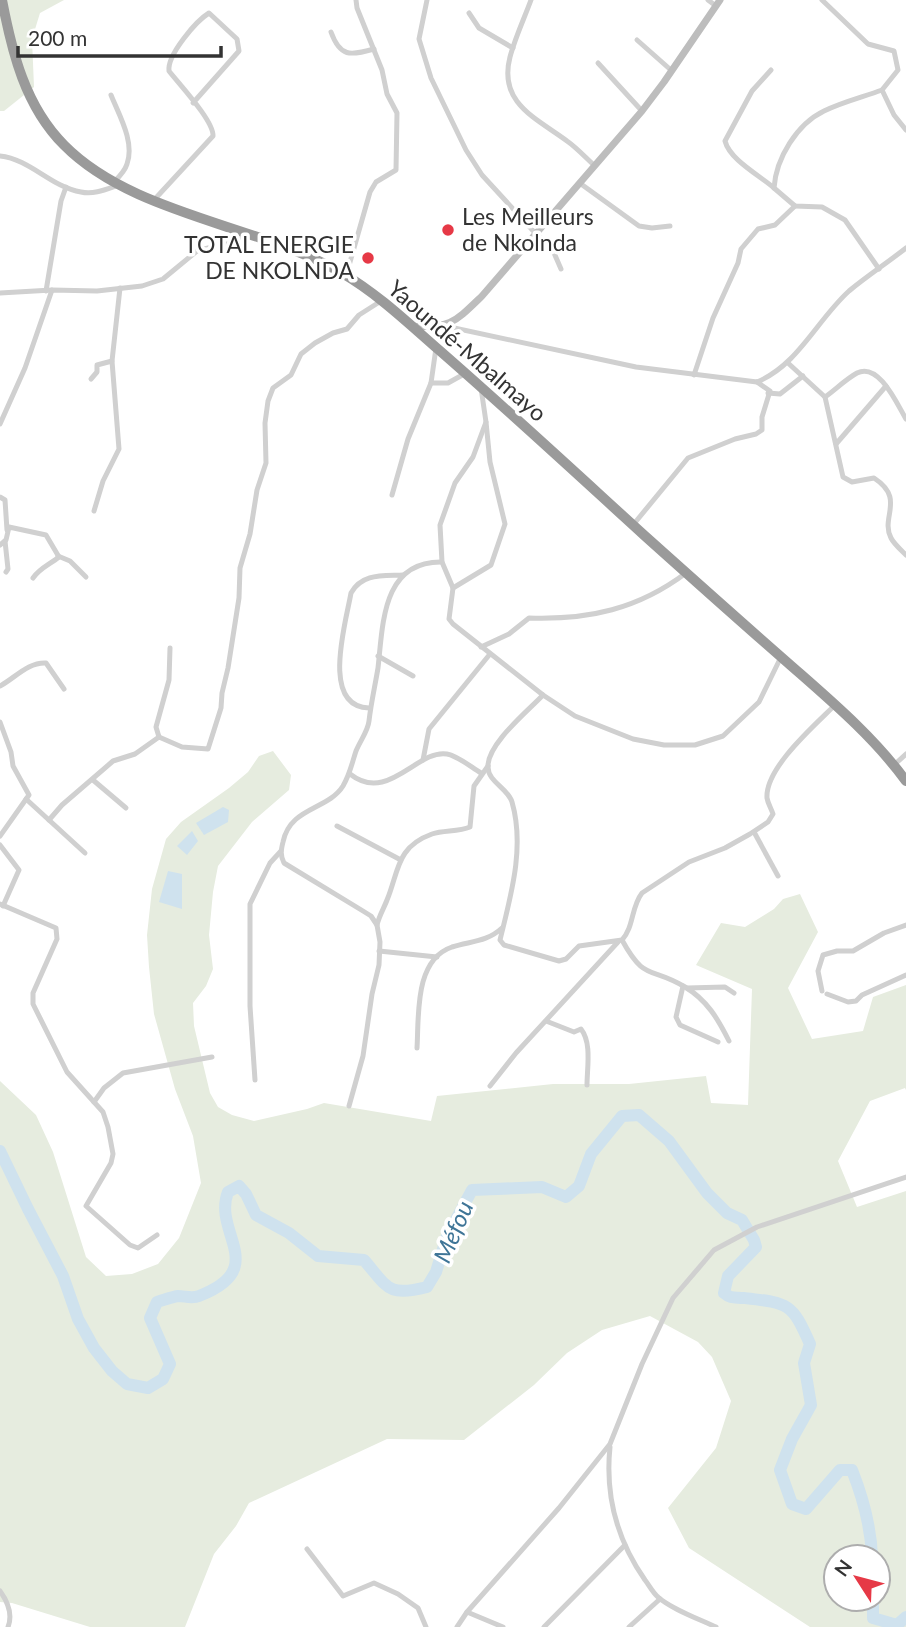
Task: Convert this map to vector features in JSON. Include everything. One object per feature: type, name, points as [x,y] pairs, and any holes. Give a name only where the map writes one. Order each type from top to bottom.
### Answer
[{"type":"highway","name":"Yaoundé-Mbalmayo","points":[[2,0],[9,38],[21,78],[38,110],[62,144],[90,168],[117,184],[313,257],[346,275],[480,385],[835,705],[861,729],[906,781]]},
{"type":"street","points":[[346,275],[370,192],[376,182],[396,170],[397,113],[387,94],[382,70],[356,0]]},
{"type":"street","points":[[427,0],[419,39],[431,78],[466,150],[482,175],[537,235],[551,246],[571,250]]},
{"type":"street","points":[[531,0],[510,58],[508,77],[512,92],[525,113],[569,142],[595,166]]},
{"type":"street","points":[[445,326],[460,317],[482,296],[642,111],[718,3],[708,0]]},
{"type":"street","points":[[774,188],[775,172],[781,155],[805,126],[822,112],[882,90],[898,70],[894,51],[868,44],[822,0]]},
{"type":"street","points":[[154,200],[213,136],[212,127],[193,103],[169,71],[168,64],[192,29],[209,13],[237,39],[239,51],[193,103]]},
{"type":"street","points":[[469,13],[479,28],[513,48]]},
{"type":"street","points":[[331,32],[337,48],[343,52],[374,49]]},
{"type":"street","points":[[637,40],[672,71]]},
{"type":"street","points":[[598,63],[642,111]]},
{"type":"street","points":[[771,70],[752,91],[725,141],[726,144],[736,156],[795,205],[822,207],[845,220],[879,269]]},
{"type":"street","points":[[882,90],[894,115],[906,130]]},
{"type":"street","points":[[0,156],[13,158],[66,187],[81,192],[94,193],[117,184],[127,166],[129,153],[127,138],[111,95]]},
{"type":"street","points":[[581,184],[639,226],[670,226]]},
{"type":"street","points":[[0,424],[25,368],[49,290],[61,201],[66,187]]},
{"type":"street","points":[[694,375],[713,318],[738,263],[741,249],[758,229],[775,225],[795,205]]},
{"type":"street","points":[[0,293],[97,291],[142,286],[163,279],[197,251],[255,235]]},
{"type":"street","points":[[551,246],[561,269]]},
{"type":"street","points":[[757,382],[788,363],[849,292],[906,248]]},
{"type":"street","points":[[94,511],[103,481],[119,449],[112,361],[120,288]]},
{"type":"street","points":[[170,648],[169,680],[156,727],[159,737],[181,747],[208,749],[229,668],[239,598],[240,568],[250,534],[257,489],[266,463],[265,423],[273,388],[291,375],[301,354],[333,333],[347,329],[359,315],[381,302]]},
{"type":"street","points":[[411,326],[445,326],[581,356],[694,375],[757,382],[770,391],[762,417],[762,430],[688,458],[633,525]]},
{"type":"street","points":[[392,495],[408,439],[431,383],[436,348]]},
{"type":"street","points":[[91,379],[97,365],[112,361]]},
{"type":"street","points":[[788,363],[825,397],[846,481],[874,478],[890,496],[891,538],[906,555]]},
{"type":"street","points":[[825,397],[859,372],[869,371],[876,374],[886,386],[906,419]]},
{"type":"street","points":[[431,383],[447,383],[466,373]]},
{"type":"street","points":[[768,393],[780,394],[803,376]]},
{"type":"street","points":[[453,588],[491,565],[505,524],[490,462],[480,385]]},
{"type":"street","points":[[836,444],[886,386]]},
{"type":"street","points":[[486,422],[473,457],[455,483],[440,525],[442,562],[453,588],[449,619],[481,647],[543,695],[590,723],[633,739],[664,745],[695,745],[723,736],[759,702],[781,657]]},
{"type":"street","points":[[0,497],[5,500],[7,509],[8,530],[3,543],[8,569],[6,572]]},
{"type":"street","points":[[8,530],[9,527],[46,535],[58,556],[70,561],[86,577]]},
{"type":"street","points":[[33,578],[58,556]]},
{"type":"street","points":[[377,925],[371,916],[284,863],[281,851],[285,831],[307,810],[327,801],[341,789],[350,774],[356,751],[369,724],[383,614],[394,589],[403,575],[421,564],[442,562]]},
{"type":"street","points":[[481,647],[509,634],[529,618],[551,619],[610,611],[640,602],[686,573]]},
{"type":"street","points":[[369,708],[354,705],[346,697],[339,680],[340,651],[351,593],[365,578],[403,575]]},
{"type":"street","points":[[423,760],[429,729],[490,654]]},
{"type":"street","points":[[379,656],[413,676]]},
{"type":"street","points":[[0,686],[29,666],[41,662],[46,663],[64,689]]},
{"type":"street","points":[[543,695],[499,741],[491,753],[488,766],[490,775],[511,798],[517,828],[516,861],[500,940],[504,945],[559,961],[566,959],[582,945],[620,941]]},
{"type":"street","points":[[490,1087],[516,1053],[626,935],[642,893],[689,862],[725,848],[754,832],[772,818],[768,790],[784,758],[835,705]]},
{"type":"street","points":[[0,722],[13,766],[29,795],[0,836]]},
{"type":"street","points":[[49,820],[62,805],[113,761],[135,754],[159,737]]},
{"type":"street","points":[[350,774],[361,782],[377,782],[408,771],[437,754],[449,754],[481,773]]},
{"type":"street","points":[[894,765],[906,754]]},
{"type":"street","points":[[349,1106],[363,1056],[379,951],[377,925],[388,899],[399,859],[424,837],[470,827],[474,786],[488,766]]},
{"type":"street","points":[[93,780],[126,808]]},
{"type":"street","points":[[26,799],[85,853]]},
{"type":"street","points":[[337,826],[399,859]]},
{"type":"street","points":[[754,832],[778,876]]},
{"type":"street","points":[[0,845],[19,870],[2,905],[56,928],[57,939],[33,993],[33,1004],[67,1072],[103,1112],[113,1154],[111,1163],[86,1206],[138,1248],[157,1236]]},
{"type":"street","points":[[255,1080],[250,1006],[250,904],[270,863],[281,851]]},
{"type":"street","points":[[417,1048],[422,982],[428,969],[437,957],[451,948],[493,937],[504,925]]},
{"type":"street","points":[[906,925],[884,933],[853,951],[822,955],[818,971],[824,992],[848,1002],[856,1001],[862,995],[906,975]]},
{"type":"street","points":[[620,941],[640,968],[685,987],[715,1014],[729,1041]]},
{"type":"street","points":[[379,951],[437,957]]},
{"type":"street","points":[[685,987],[725,987],[734,993]]},
{"type":"street","points":[[685,987],[676,1017],[680,1026],[718,1042]]},
{"type":"street","points":[[546,1021],[574,1032],[581,1029],[583,1031],[588,1042],[587,1085]]},
{"type":"street","points":[[94,1102],[104,1088],[123,1073],[212,1057]]},
{"type":"street","points":[[457,1627],[610,1444],[642,1364],[673,1298],[699,1265],[714,1250],[757,1227],[906,1177]]},
{"type":"street","points":[[610,1444],[608,1467],[611,1504],[625,1545],[638,1569],[660,1599],[716,1627]]},
{"type":"street","points":[[544,1627],[625,1545]]},
{"type":"street","points":[[307,1549],[343,1596],[374,1583],[398,1594],[418,1608],[426,1627]]},
{"type":"street","points":[[0,1591],[9,1604],[8,1627]]},
{"type":"street","points":[[629,1627],[660,1599]]},
{"type":"street","points":[[467,1612],[503,1627]]},
{"type":"shaded area","points":[[0,0],[64,0],[40,13],[32,39],[34,87],[4,111],[0,111]]},
{"type":"shaded area","points":[[273,751],[291,775],[289,790],[252,822],[218,866],[209,935],[213,969],[206,986],[193,1003],[194,1026],[210,1093],[218,1107],[232,1115],[254,1121],[324,1103],[431,1121],[437,1096],[553,1084],[629,1084],[706,1076],[711,1103],[748,1105],[752,989],[696,965],[721,923],[745,927],[774,909],[783,899],[800,894],[818,932],[788,988],[812,1039],[863,1031],[873,997],[906,985],[906,1090],[905,1088],[870,1101],[838,1161],[857,1207],[906,1191],[906,1627],[810,1627],[689,1548],[668,1508],[716,1448],[731,1401],[712,1357],[698,1342],[650,1316],[602,1330],[567,1353],[534,1385],[464,1440],[387,1439],[249,1503],[236,1526],[214,1554],[185,1627],[90,1627],[12,1603],[0,1602],[0,1081],[36,1115],[53,1152],[86,1257],[106,1276],[132,1274],[158,1264],[179,1238],[201,1183],[193,1136],[175,1089],[154,1014],[147,935],[152,889],[166,839],[181,822],[248,772],[259,756]]},
{"type":"water","points":[[223,807],[229,810],[228,822],[204,835],[196,823]]},
{"type":"water","points":[[192,831],[198,841],[187,855],[177,846]]},
{"type":"water","points":[[168,871],[182,874],[182,909],[159,902]]},
{"type":"waterway","name":"Méfou","points":[[0,1151],[63,1276],[78,1319],[94,1348],[112,1371],[127,1384],[148,1388],[163,1379],[170,1364],[150,1318],[157,1302],[178,1296],[199,1296],[220,1285],[232,1274],[236,1262],[225,1207],[228,1192],[239,1186],[256,1215],[289,1233],[318,1256],[364,1260],[390,1288],[414,1290],[427,1287],[436,1272],[447,1236],[472,1190],[542,1187],[566,1197],[579,1186],[591,1154],[622,1116],[639,1115],[669,1141],[707,1193],[727,1213],[742,1220],[754,1240],[756,1247],[728,1276],[724,1293],[731,1297],[771,1302],[787,1308],[798,1320],[810,1344],[804,1363],[811,1405],[792,1439],[780,1470],[792,1504],[806,1509],[840,1470],[852,1470],[866,1512],[871,1543]]},
{"type":"waterway","name":"Méfou","points":[[873,1613],[873,1618],[897,1625],[906,1617]]},
{"type":"place","name":"Les Meilleurs de Nkolnda","points":[[448,230]]},
{"type":"place","name":"TOTAL ENERGIE DE NKOLNDA","points":[[368,258]]}]
